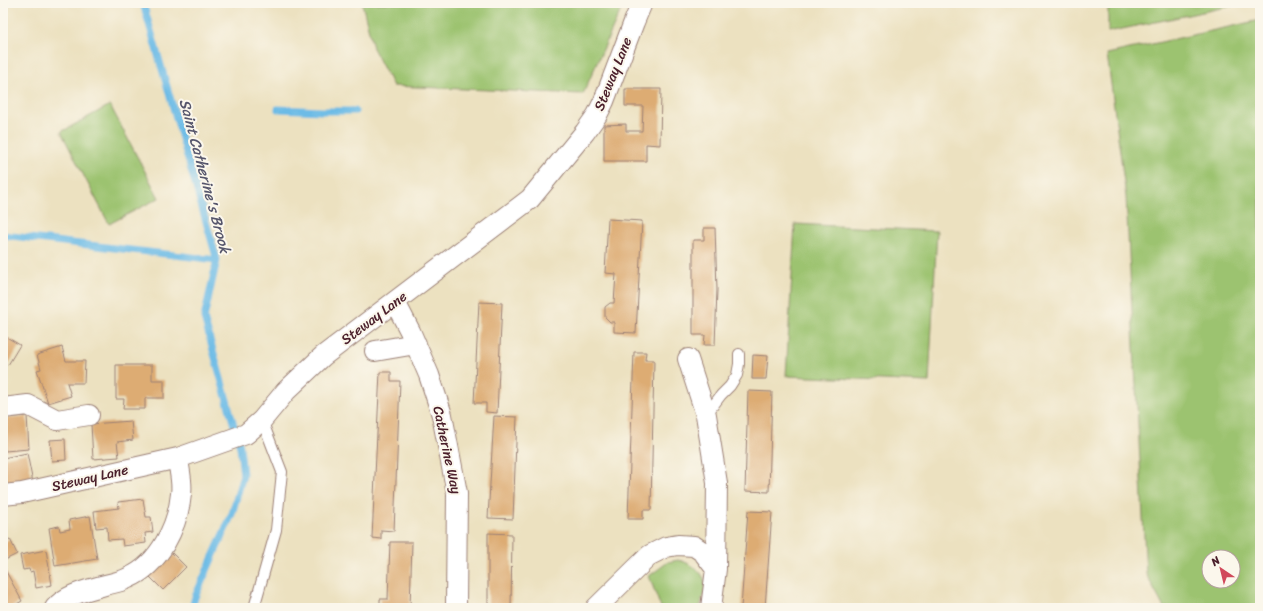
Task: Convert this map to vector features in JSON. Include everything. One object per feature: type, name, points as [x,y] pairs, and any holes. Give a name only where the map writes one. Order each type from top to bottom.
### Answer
[{"type":"street","name":"Steway Lane","points":[[3,495],[22,493],[178,458],[246,434],[262,420],[286,391],[323,356],[530,199],[585,132],[597,115],[604,101],[642,3]]},
{"type":"street","name":"Catherine Way","points":[[395,302],[416,344],[429,375],[442,415],[458,493],[456,608]]},
{"type":"street","points":[[375,351],[416,344]]},
{"type":"street","points":[[688,359],[706,416],[717,482],[716,569],[711,608]]},
{"type":"street","points":[[3,408],[28,405],[56,420],[89,415]]},
{"type":"street","points":[[56,608],[58,604],[76,594],[129,578],[142,570],[162,551],[178,516],[182,493],[178,458]]},
{"type":"street","points":[[596,608],[650,555],[678,544],[694,546],[703,552],[716,569]]},
{"type":"lane","points":[[706,416],[737,375],[739,354]]},
{"type":"lane","points":[[254,608],[276,530],[282,472],[262,420]]},
{"type":"green space","points":[[362,3],[624,3],[583,94],[393,86],[373,48]]},
{"type":"green space","points":[[1108,3],[1245,3],[1108,32]]},
{"type":"green space","points":[[1260,20],[1260,608],[1164,608],[1146,574],[1126,197],[1107,54]]},
{"type":"green space","points":[[110,105],[159,198],[109,224],[61,132]]},
{"type":"green space","points":[[795,224],[937,231],[929,382],[786,376]]},
{"type":"green space","points":[[678,560],[695,568],[704,579],[705,589],[700,608],[661,608],[649,576],[668,562]]},
{"type":"building","points":[[625,89],[661,89],[660,145],[646,144],[646,161],[604,161],[604,125],[626,124],[626,131],[642,131],[643,106],[625,106]]},
{"type":"building","points":[[608,219],[642,221],[636,333],[614,332],[614,322],[610,322],[605,317],[605,307],[610,303],[614,303],[616,274],[605,273]]},
{"type":"building","points":[[704,228],[715,228],[717,290],[715,345],[704,345],[705,335],[693,335],[693,240],[704,240]]},
{"type":"building","points":[[479,302],[502,303],[497,413],[486,412],[486,403],[474,403]]},
{"type":"building","points":[[3,335],[20,345],[8,365],[3,362]]},
{"type":"building","points":[[62,347],[66,361],[85,361],[84,383],[67,383],[71,396],[48,403],[37,370],[41,369],[37,355]]},
{"type":"building","points":[[634,352],[646,352],[645,360],[654,360],[651,510],[643,510],[643,519],[628,519]]},
{"type":"building","points":[[753,355],[768,356],[766,379],[752,379]]},
{"type":"building","points":[[116,365],[152,365],[152,380],[164,380],[164,398],[145,398],[145,409],[123,409],[124,399],[116,399]]},
{"type":"building","points":[[380,372],[391,372],[391,381],[400,381],[394,531],[381,530],[381,539],[372,538]]},
{"type":"building","points":[[748,391],[772,392],[769,492],[745,491]]},
{"type":"building","points":[[27,416],[29,449],[5,451],[3,418]]},
{"type":"building","points":[[494,416],[517,417],[513,519],[488,518]]},
{"type":"building","points":[[131,421],[133,440],[117,442],[119,457],[93,459],[91,424]]},
{"type":"building","points":[[65,439],[66,460],[52,461],[50,440]]},
{"type":"building","points":[[27,453],[33,483],[7,489],[3,474],[3,458]]},
{"type":"building","points":[[143,499],[146,517],[151,517],[153,532],[145,533],[146,543],[123,546],[122,539],[108,540],[107,527],[96,528],[94,511],[119,508],[118,502]]},
{"type":"building","points":[[748,511],[772,512],[765,608],[741,608]]},
{"type":"building","points":[[90,516],[97,559],[55,566],[49,528],[59,526],[60,531],[70,529],[69,520]]},
{"type":"building","points":[[488,533],[512,534],[511,608],[488,608]]},
{"type":"building","points":[[10,539],[17,554],[3,561],[3,542]]},
{"type":"building","points":[[390,542],[412,542],[410,608],[380,608],[380,599],[388,599]]},
{"type":"building","points":[[46,550],[52,585],[36,588],[33,571],[30,572],[29,569],[23,570],[20,555]]},
{"type":"building","points":[[170,551],[186,567],[163,590],[148,575]]},
{"type":"building","points":[[3,566],[22,601],[10,608],[3,608]]},
{"type":"waterway","name":"Saint Catherine's Brook","points":[[143,3],[217,260],[204,318],[240,447],[243,475],[232,514],[195,597],[192,608]]},
{"type":"waterway","points":[[278,109],[355,111]]},
{"type":"waterway","points":[[3,235],[217,260]]}]
